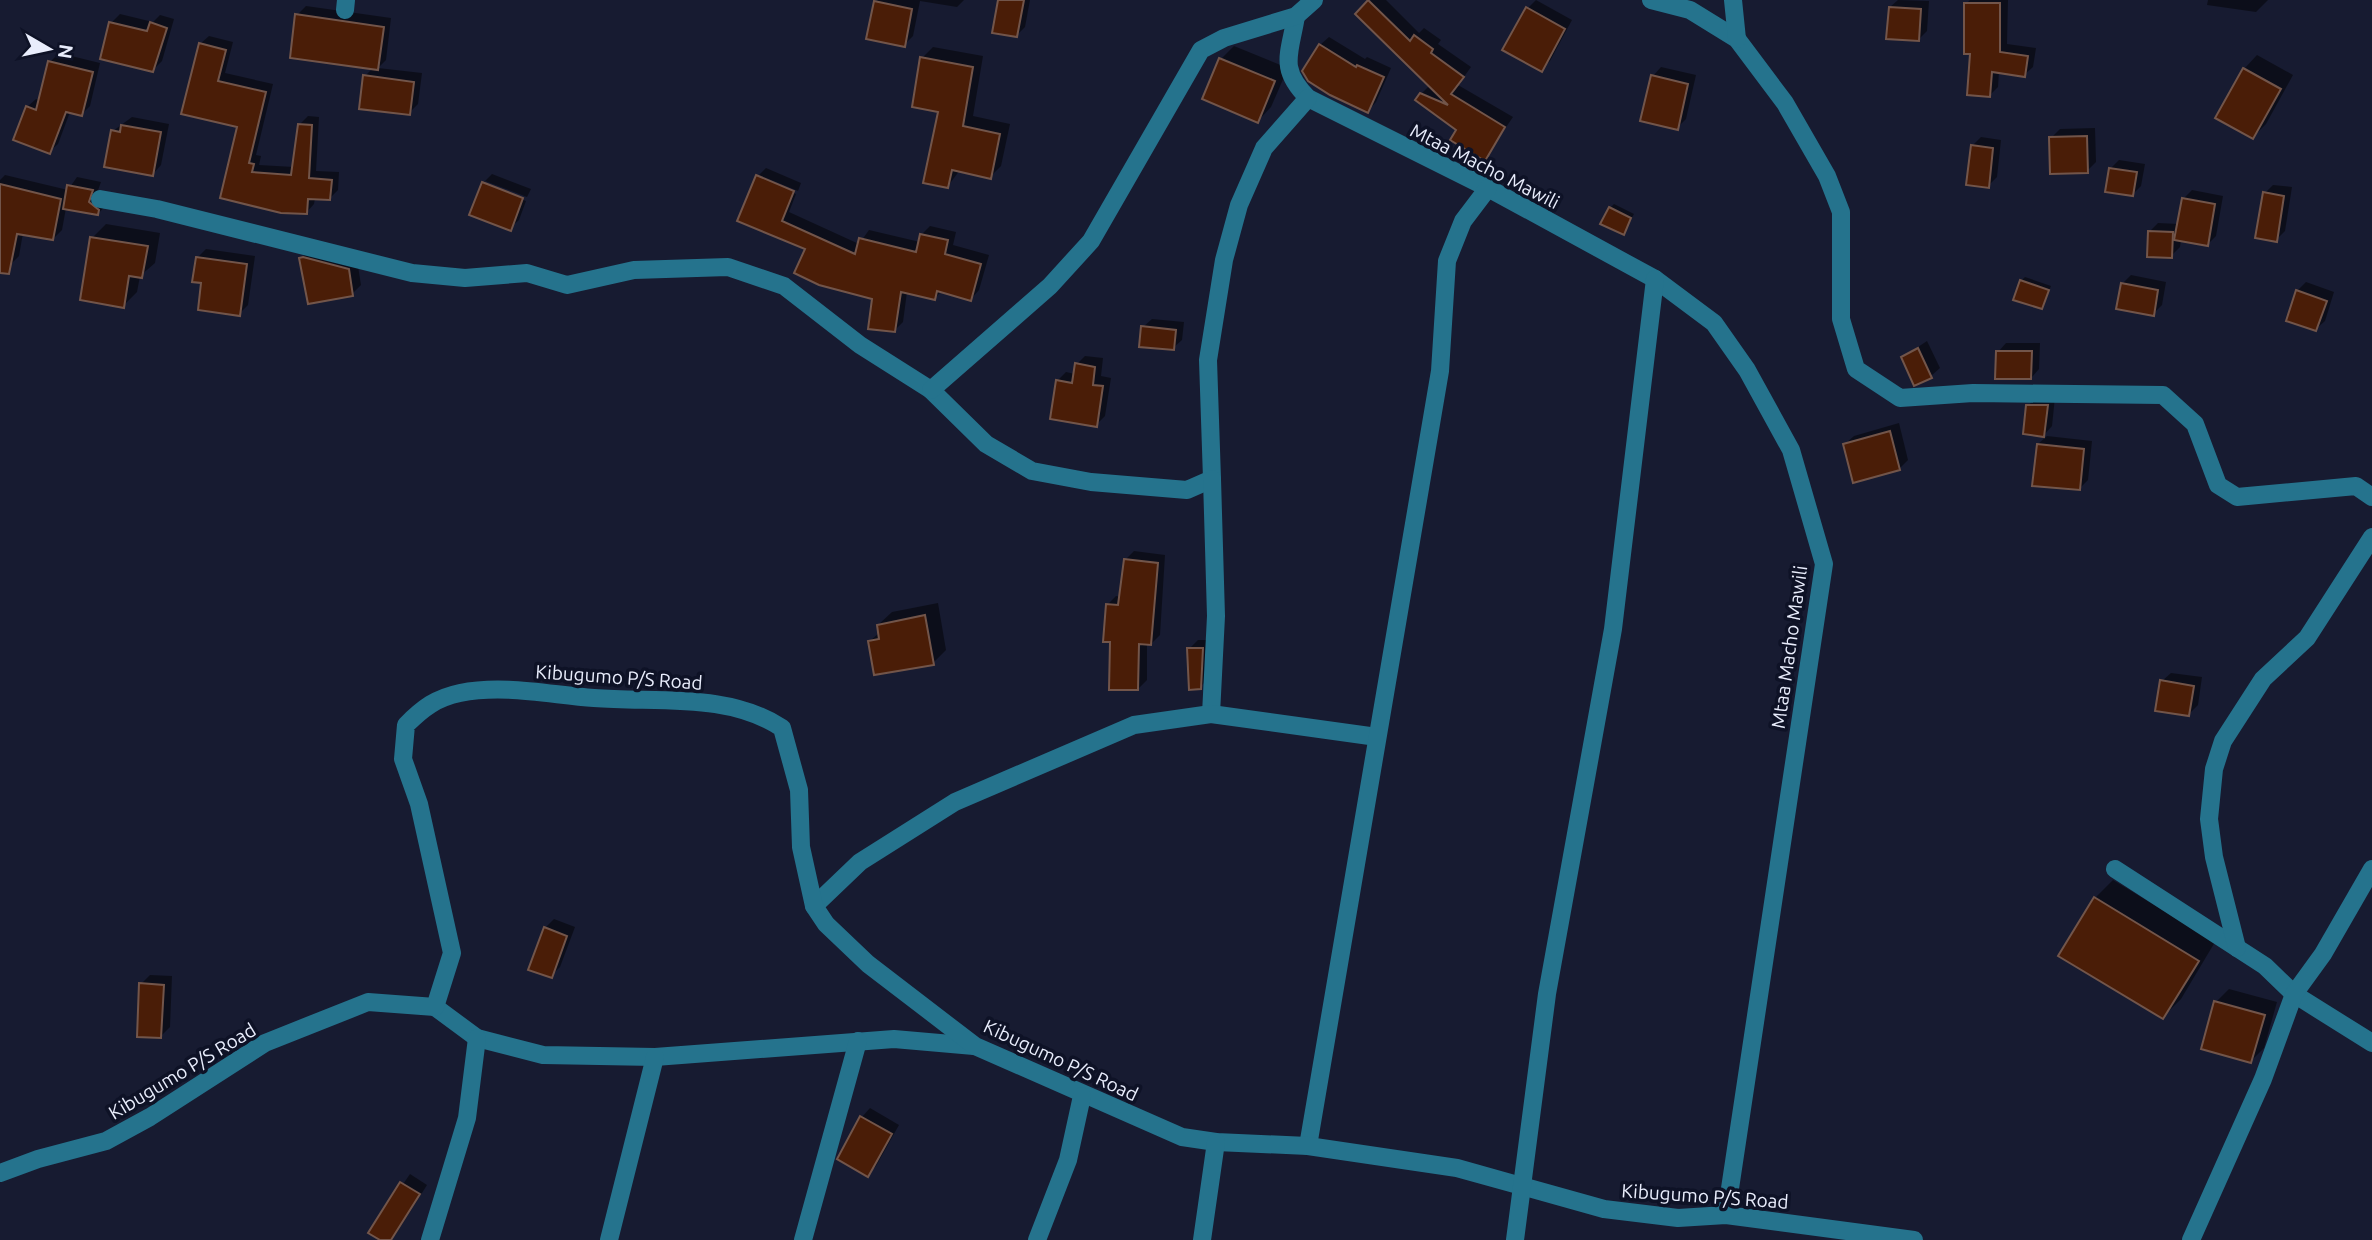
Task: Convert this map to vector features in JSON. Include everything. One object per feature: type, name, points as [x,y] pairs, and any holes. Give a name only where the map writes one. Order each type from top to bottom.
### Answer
[{"type":"street","points":[[931,390],[1050,286],[1091,241],[1201,50],[1224,38],[1296,16],[1314,0]]},
{"type":"street","points":[[1651,0],[1690,10],[1737,38],[1785,103],[1827,176],[1841,212],[1841,318],[1856,369],[1900,398],[1973,393],[2163,395],[2194,424],[2218,485],[2237,496],[2356,486],[2372,497]]},
{"type":"street","points":[[1733,0],[1737,38]]},
{"type":"street","name":"Mtaa Macho Mawili","points":[[1296,16],[1288,64],[1291,81],[1308,98],[1488,188],[1655,279],[1714,323],[1747,370],[1791,450],[1824,564],[1726,1216]]},
{"type":"street","points":[[1210,713],[1216,616],[1208,360],[1224,260],[1239,205],[1264,148],[1308,98]]},
{"type":"street","points":[[1308,1146],[1440,372],[1447,261],[1463,221],[1488,188]]},
{"type":"street","points":[[100,199],[170,212],[412,273],[465,278],[527,273],[567,285],[634,270],[728,267],[784,286],[860,345],[931,390],[986,444],[1032,471],[1091,482],[1187,490],[1212,478]]},
{"type":"street","points":[[1515,1240],[1520,1186],[1558,928],[1613,629],[1655,279]]},
{"type":"street","points":[[2237,948],[2214,857],[2209,819],[2214,769],[2223,741],[2263,679],[2307,638],[2372,537]]},
{"type":"street","name":"Kibugumo P/S Road","points":[[0,1173],[38,1159],[106,1141],[265,1043],[368,1002],[435,1007],[452,953],[419,804],[403,759],[406,724],[427,704],[462,693],[509,690],[597,699],[693,701],[761,714],[782,728],[790,748],[799,790],[801,847],[814,906],[826,924],[868,964],[975,1046],[1052,1078],[1082,1096],[1182,1137],[1216,1142],[1308,1146],[1457,1168],[1604,1209],[1678,1218],[1726,1216],[1914,1240]]},
{"type":"street","points":[[814,906],[860,862],[955,802],[1134,725],[1210,713],[1377,737]]},
{"type":"street","points":[[2115,869],[2265,967],[2294,994],[2372,1043]]},
{"type":"street","points":[[2191,1240],[2263,1079],[2275,1039],[2294,994],[2323,954],[2372,869]]},
{"type":"street","points":[[435,1007],[477,1038],[543,1055],[655,1057],[894,1040],[975,1046]]},
{"type":"street","points":[[430,1240],[467,1118],[477,1038]]},
{"type":"street","points":[[803,1240],[858,1041]]},
{"type":"street","points":[[609,1240],[655,1057]]},
{"type":"street","points":[[1037,1240],[1068,1160],[1082,1096]]},
{"type":"street","points":[[1202,1240],[1216,1142]]},
{"type":"building","points":[[998,0],[1024,0],[1017,37],[992,33]]},
{"type":"building","points":[[1368,0],[1410,41],[1414,35],[1433,49],[1431,53],[1464,77],[1451,94],[1505,127],[1485,161],[1450,140],[1456,130],[1415,100],[1420,93],[1448,105],[1355,14]]},
{"type":"building","points":[[874,1],[912,9],[905,47],[866,39]]},
{"type":"building","points":[[1964,3],[2000,3],[2000,52],[2028,56],[2025,77],[1992,72],[1990,97],[1967,95],[1970,54],[1964,54]]},
{"type":"building","points":[[1526,7],[1565,29],[1542,72],[1502,50]]},
{"type":"building","points":[[1889,7],[1921,9],[1919,41],[1886,39]]},
{"type":"building","points":[[295,14],[384,27],[378,70],[290,58]]},
{"type":"building","points":[[109,22],[147,31],[150,22],[167,28],[153,72],[100,59]]},
{"type":"building","points":[[199,43],[226,50],[218,81],[266,92],[249,163],[254,164],[252,172],[291,175],[298,124],[312,125],[309,178],[332,180],[330,200],[308,199],[307,214],[281,213],[220,198],[237,127],[181,114]]},
{"type":"building","points":[[1319,44],[1356,67],[1357,65],[1384,77],[1368,113],[1308,81],[1302,71]]},
{"type":"building","points":[[920,57],[973,67],[963,126],[1000,134],[991,179],[952,170],[948,188],[923,183],[938,112],[912,107]]},
{"type":"building","points":[[1219,58],[1275,81],[1258,123],[1202,99]]},
{"type":"building","points":[[48,61],[93,72],[82,116],[66,112],[50,154],[13,140],[26,106],[36,110]]},
{"type":"building","points":[[2243,68],[2281,89],[2253,139],[2215,118]]},
{"type":"building","points":[[363,75],[414,82],[410,115],[359,109]]},
{"type":"building","points":[[1651,75],[1688,84],[1678,130],[1640,121]]},
{"type":"building","points":[[121,125],[161,132],[153,176],[104,167],[111,130],[120,132]]},
{"type":"building","points":[[2087,136],[2088,173],[2050,174],[2049,137]]},
{"type":"building","points":[[1971,145],[1993,148],[1989,188],[1966,185]]},
{"type":"building","points":[[2109,168],[2137,172],[2133,196],[2105,192]]},
{"type":"building","points":[[756,175],[794,191],[782,221],[855,254],[859,238],[916,252],[920,234],[948,240],[945,254],[981,264],[971,301],[937,291],[935,300],[901,292],[895,332],[868,329],[872,299],[819,285],[794,273],[805,249],[737,221]]},
{"type":"building","points":[[482,182],[523,198],[511,231],[469,215]]},
{"type":"building","points":[[0,184],[61,199],[53,240],[17,234],[9,274],[0,273]]},
{"type":"building","points":[[67,185],[93,190],[89,202],[99,210],[98,215],[63,209]]},
{"type":"building","points":[[2263,192],[2284,196],[2277,242],[2255,238]]},
{"type":"building","points":[[2182,198],[2215,204],[2208,246],[2174,240]]},
{"type":"building","points":[[1609,207],[1631,218],[1624,235],[1600,224]]},
{"type":"building","points":[[2148,231],[2173,232],[2172,258],[2147,257]]},
{"type":"building","points":[[90,237],[148,246],[142,278],[129,276],[124,308],[80,300]]},
{"type":"building","points":[[196,257],[247,264],[240,316],[198,310],[201,283],[192,282]]},
{"type":"building","points":[[299,258],[349,269],[353,296],[308,304]]},
{"type":"building","points":[[2020,280],[2049,290],[2042,309],[2013,300]]},
{"type":"building","points":[[2121,283],[2158,290],[2154,316],[2116,309]]},
{"type":"building","points":[[2296,290],[2327,301],[2316,331],[2286,321]]},
{"type":"building","points":[[1141,326],[1176,330],[1174,350],[1139,347]]},
{"type":"building","points":[[1918,348],[1932,378],[1914,386],[1901,357]]},
{"type":"building","points":[[1996,351],[2032,351],[2031,379],[1995,379]]},
{"type":"building","points":[[1075,363],[1095,367],[1093,385],[1103,386],[1097,427],[1050,419],[1056,380],[1072,383]]},
{"type":"building","points":[[2026,405],[2048,405],[2044,437],[2023,434]]},
{"type":"building","points":[[1890,431],[1900,470],[1853,483],[1843,444]]},
{"type":"building","points":[[2037,444],[2084,449],[2080,490],[2032,486]]},
{"type":"building","points":[[1124,559],[1158,563],[1151,645],[1139,644],[1138,690],[1109,690],[1110,642],[1103,642],[1106,604],[1118,605]]},
{"type":"building","points":[[925,615],[934,665],[874,675],[868,641],[879,639],[877,625]]},
{"type":"building","points":[[1187,648],[1203,648],[1201,689],[1189,690]]},
{"type":"building","points":[[2160,680],[2194,686],[2189,716],[2155,711]]},
{"type":"building","points":[[2094,897],[2199,961],[2163,1019],[2058,956]]},
{"type":"building","points":[[544,927],[567,936],[552,978],[528,970]]},
{"type":"building","points":[[139,983],[164,985],[161,1038],[137,1037]]},
{"type":"building","points":[[2214,1001],[2265,1015],[2251,1063],[2201,1049]]},
{"type":"building","points":[[860,1116],[892,1134],[868,1177],[837,1159]]},
{"type":"building","points":[[400,1182],[420,1194],[391,1240],[380,1240],[368,1233]]}]
